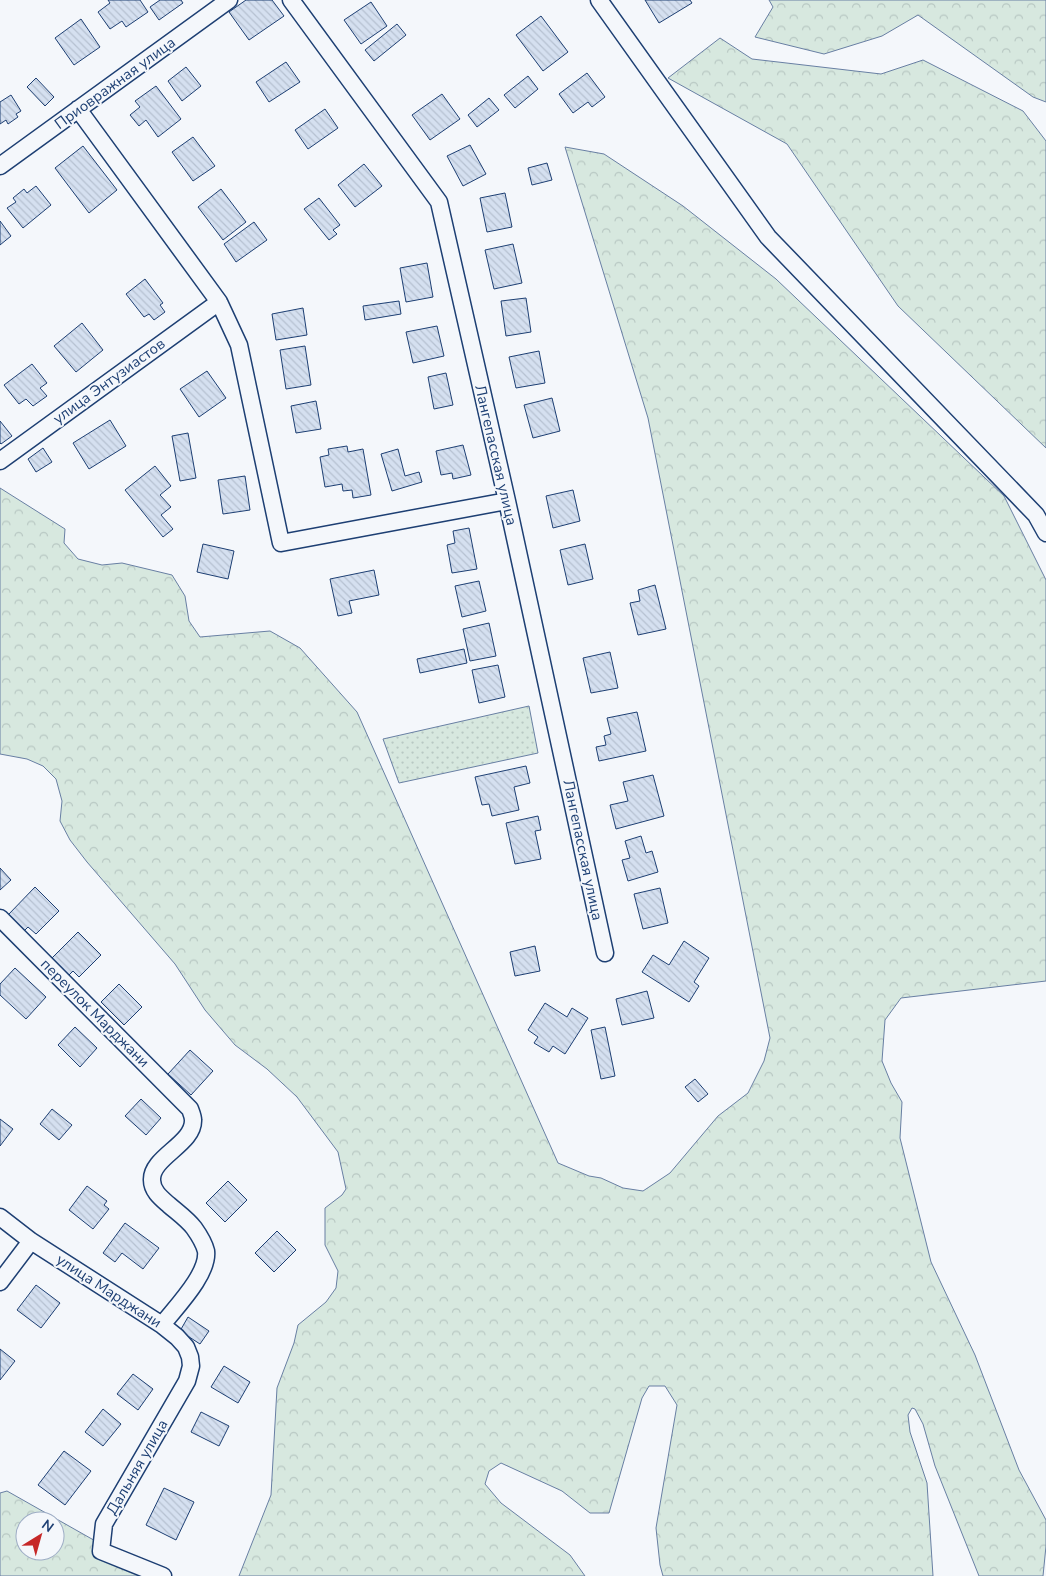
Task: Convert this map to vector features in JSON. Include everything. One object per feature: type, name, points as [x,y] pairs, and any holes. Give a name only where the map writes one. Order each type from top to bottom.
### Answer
[{"type":"street","name":"Приовражная улица","points":[[0,166],[230,0]]},
{"type":"street","name":"Лангепасская улица","points":[[291,0],[439,202],[507,501],[605,953]]},
{"type":"street","points":[[599,0],[768,237],[1036,515],[1046,533]]},
{"type":"street","points":[[78,109],[219,302],[239,345],[281,543],[507,501]]},
{"type":"street","name":"улица Энтузиастов","points":[[0,461],[219,302]]},
{"type":"street","name":"переулок Марджани","points":[[0,918],[190,1109],[194,1119],[188,1135],[155,1168],[152,1180],[153,1188],[158,1195],[192,1226],[201,1239],[206,1252],[205,1261],[202,1273],[162,1325]]},
{"type":"street","name":"улица Марджани","points":[[0,1217],[31,1240],[162,1325],[186,1347],[191,1366],[187,1381]]},
{"type":"street","points":[[0,1282],[31,1240]]},
{"type":"street","name":"Дальняя улица","points":[[163,1576],[101,1551],[104,1524],[187,1381]]},
{"type":"green space","points":[[769,0],[1046,0],[1046,102],[1033,97],[918,15],[882,36],[824,54],[755,37],[773,7]]},
{"type":"green space","points":[[720,38],[752,59],[881,74],[923,60],[1023,111],[1046,141],[1046,448],[898,306],[787,144],[668,78]]},
{"type":"green space","points":[[565,147],[604,154],[683,206],[776,279],[1004,496],[1046,580],[1046,981],[901,998],[885,1020],[882,1061],[891,1083],[902,1102],[900,1138],[931,1262],[975,1355],[1019,1470],[1046,1520],[1043,1576],[979,1576],[935,1466],[923,1424],[915,1409],[912,1408],[908,1415],[910,1432],[927,1483],[933,1576],[663,1576],[656,1528],[677,1405],[665,1386],[649,1386],[642,1398],[609,1513],[590,1513],[562,1491],[501,1463],[489,1471],[485,1484],[501,1503],[570,1555],[585,1576],[239,1576],[271,1495],[277,1388],[294,1343],[298,1325],[326,1302],[336,1288],[338,1271],[325,1245],[325,1208],[342,1195],[346,1189],[338,1152],[297,1097],[267,1069],[235,1045],[205,1010],[175,964],[70,840],[60,821],[62,801],[56,779],[43,766],[27,759],[0,754],[0,488],[65,529],[64,543],[78,559],[102,565],[122,563],[172,575],[185,596],[189,621],[200,637],[270,631],[300,648],[357,712],[558,1163],[623,1188],[643,1191],[670,1173],[718,1116],[748,1093],[764,1061],[770,1038],[648,418]]},
{"type":"green space","points":[[529,706],[538,753],[399,783],[383,739]]},
{"type":"green space","points":[[7,1491],[42,1511],[15,1511],[15,1561],[65,1561],[65,1524],[152,1573],[166,1576],[0,1576],[0,1493]]},
{"type":"building","points":[[108,0],[140,0],[148,12],[126,27],[122,21],[110,29],[98,12],[110,3]]},
{"type":"building","points":[[160,0],[181,0],[183,3],[159,20],[150,7]]},
{"type":"building","points":[[246,0],[272,0],[284,16],[249,40],[229,12]]},
{"type":"building","points":[[645,0],[690,0],[692,3],[659,23]]},
{"type":"building","points":[[371,2],[387,26],[361,44],[344,20]]},
{"type":"building","points":[[541,16],[568,52],[543,71],[516,35]]},
{"type":"building","points":[[81,19],[100,47],[74,65],[55,38]]},
{"type":"building","points":[[397,24],[406,35],[374,61],[365,50]]},
{"type":"building","points":[[286,62],[300,82],[269,102],[256,82]]},
{"type":"building","points":[[186,67],[201,86],[182,101],[168,81]]},
{"type":"building","points":[[587,73],[605,97],[592,107],[588,102],[573,113],[559,94]]},
{"type":"building","points":[[528,76],[538,89],[515,108],[504,95]]},
{"type":"building","points":[[36,78],[54,97],[45,106],[27,87]]},
{"type":"building","points":[[156,86],[181,119],[158,137],[146,120],[139,126],[130,115],[140,107],[135,101]]},
{"type":"building","points":[[442,94],[460,119],[430,140],[412,115]]},
{"type":"building","points":[[11,95],[21,111],[16,114],[18,117],[8,124],[6,120],[0,124],[0,102]]},
{"type":"building","points":[[489,98],[499,110],[477,127],[468,115]]},
{"type":"building","points":[[325,109],[338,128],[308,149],[295,130]]},
{"type":"building","points":[[193,137],[215,166],[193,181],[172,152]]},
{"type":"building","points":[[470,145],[486,174],[463,186],[447,156]]},
{"type":"building","points":[[83,146],[117,190],[89,213],[55,168]]},
{"type":"building","points":[[547,163],[552,180],[532,185],[528,168]]},
{"type":"building","points":[[364,164],[382,186],[355,207],[338,185]]},
{"type":"building","points":[[36,186],[51,205],[23,228],[7,208],[16,202],[13,198],[24,189],[27,193]]},
{"type":"building","points":[[221,189],[246,222],[223,240],[198,207]]},
{"type":"building","points":[[505,193],[512,227],[487,232],[480,198]]},
{"type":"building","points":[[319,198],[340,225],[333,230],[337,234],[329,240],[304,209]]},
{"type":"building","points":[[0,221],[11,236],[0,245]]},
{"type":"building","points":[[254,222],[267,240],[236,262],[224,244]]},
{"type":"building","points":[[513,244],[522,283],[494,289],[485,250]]},
{"type":"building","points":[[427,263],[433,297],[406,302],[400,268]]},
{"type":"building","points":[[145,279],[163,303],[160,305],[165,312],[154,320],[149,314],[144,317],[126,294]]},
{"type":"building","points":[[526,298],[531,332],[506,336],[501,301]]},
{"type":"building","points":[[399,301],[401,314],[365,320],[363,306]]},
{"type":"building","points":[[303,308],[307,335],[276,340],[272,314]]},
{"type":"building","points":[[82,323],[103,350],[76,372],[54,346]]},
{"type":"building","points":[[437,326],[444,356],[413,363],[406,332]]},
{"type":"building","points":[[305,346],[311,385],[286,389],[280,350]]},
{"type":"building","points":[[539,351],[545,383],[516,388],[509,357]]},
{"type":"building","points":[[32,364],[47,383],[40,388],[47,396],[33,406],[26,399],[19,404],[4,385]]},
{"type":"building","points":[[207,371],[226,398],[199,417],[180,389]]},
{"type":"building","points":[[446,373],[453,405],[434,409],[428,377]]},
{"type":"building","points":[[552,398],[560,431],[533,438],[524,405]]},
{"type":"building","points":[[316,401],[321,429],[296,433],[291,406]]},
{"type":"building","points":[[110,420],[126,446],[89,469],[73,443]]},
{"type":"building","points":[[0,421],[12,436],[1,444],[0,443]]},
{"type":"building","points":[[188,433],[196,478],[180,481],[172,436]]},
{"type":"building","points":[[463,445],[471,475],[453,479],[452,473],[441,475],[436,451]]},
{"type":"building","points":[[347,446],[348,452],[363,449],[371,495],[353,498],[352,490],[343,491],[342,484],[325,487],[320,457],[329,455],[328,449]]},
{"type":"building","points":[[43,448],[52,462],[36,472],[28,459]]},
{"type":"building","points":[[398,449],[405,476],[419,472],[422,482],[392,491],[381,454]]},
{"type":"building","points":[[155,466],[171,486],[160,495],[171,507],[161,515],[173,529],[163,537],[125,490]]},
{"type":"building","points":[[245,476],[250,510],[223,514],[218,480]]},
{"type":"building","points":[[573,490],[580,521],[553,528],[546,496]]},
{"type":"building","points":[[469,528],[477,569],[452,573],[447,545],[455,543],[453,531]]},
{"type":"building","points":[[203,544],[234,551],[228,579],[197,572]]},
{"type":"building","points":[[585,544],[593,579],[568,585],[560,550]]},
{"type":"building","points":[[374,570],[379,595],[349,601],[352,613],[338,616],[330,579]]},
{"type":"building","points":[[479,581],[486,611],[462,617],[455,586]]},
{"type":"building","points":[[655,585],[666,629],[638,635],[630,603],[640,601],[638,590]]},
{"type":"building","points":[[489,623],[496,656],[470,661],[463,629]]},
{"type":"building","points":[[464,649],[467,663],[420,673],[417,659]]},
{"type":"building","points":[[610,652],[618,688],[591,693],[583,658]]},
{"type":"building","points":[[498,665],[505,697],[479,703],[472,670]]},
{"type":"building","points":[[637,712],[646,751],[599,761],[596,747],[606,745],[604,736],[611,734],[607,718]]},
{"type":"building","points":[[526,766],[530,783],[514,787],[519,810],[492,816],[489,804],[482,805],[475,777]]},
{"type":"building","points":[[653,775],[664,816],[616,829],[610,805],[628,801],[623,782]]},
{"type":"building","points":[[538,816],[541,830],[535,831],[541,859],[515,864],[506,823]]},
{"type":"building","points":[[641,836],[646,853],[652,851],[658,872],[628,881],[622,860],[630,858],[625,841]]},
{"type":"building","points":[[0,868],[11,880],[0,890]]},
{"type":"building","points":[[35,887],[59,911],[36,934],[28,927],[24,931],[8,915]]},
{"type":"building","points":[[660,888],[668,923],[643,929],[634,894]]},
{"type":"building","points":[[78,932],[101,955],[79,977],[73,971],[69,975],[52,958]]},
{"type":"building","points":[[684,941],[709,958],[694,982],[699,986],[689,1002],[642,972],[653,955],[669,965]]},
{"type":"building","points":[[535,946],[540,971],[515,976],[510,952]]},
{"type":"building","points":[[15,968],[46,997],[26,1019],[0,995],[0,984]]},
{"type":"building","points":[[119,984],[142,1007],[124,1025],[101,1002]]},
{"type":"building","points":[[647,991],[654,1018],[622,1025],[616,999]]},
{"type":"building","points":[[545,1003],[567,1017],[572,1008],[588,1018],[565,1054],[553,1046],[549,1052],[534,1043],[538,1037],[528,1030]]},
{"type":"building","points":[[75,1027],[97,1048],[80,1067],[58,1045]]},
{"type":"building","points":[[605,1027],[615,1076],[601,1079],[591,1030]]},
{"type":"building","points":[[190,1050],[213,1071],[191,1095],[168,1074]]},
{"type":"building","points":[[695,1079],[708,1094],[698,1102],[685,1087]]},
{"type":"building","points":[[141,1099],[161,1118],[146,1135],[125,1116]]},
{"type":"building","points":[[52,1109],[72,1125],[59,1140],[40,1124]]},
{"type":"building","points":[[0,1119],[13,1129],[0,1146]]},
{"type":"building","points":[[228,1181],[247,1200],[225,1222],[206,1203]]},
{"type":"building","points":[[87,1186],[107,1201],[104,1205],[109,1209],[93,1229],[69,1210]]},
{"type":"building","points":[[125,1223],[159,1248],[143,1269],[122,1253],[115,1262],[103,1253]]},
{"type":"building","points":[[277,1231],[296,1250],[274,1272],[255,1253]]},
{"type":"building","points":[[36,1285],[60,1303],[41,1328],[17,1310]]},
{"type":"building","points":[[188,1317],[209,1331],[200,1344],[180,1331]]},
{"type":"building","points":[[0,1349],[15,1361],[0,1380]]},
{"type":"building","points":[[224,1366],[250,1382],[238,1403],[211,1387]]},
{"type":"building","points":[[133,1374],[153,1389],[138,1410],[117,1394]]},
{"type":"building","points":[[103,1409],[121,1424],[103,1446],[85,1432]]},
{"type":"building","points":[[201,1412],[229,1426],[219,1446],[191,1432]]},
{"type":"building","points":[[64,1451],[91,1471],[65,1505],[38,1485]]},
{"type":"building","points":[[164,1488],[194,1502],[176,1540],[146,1525]]}]
